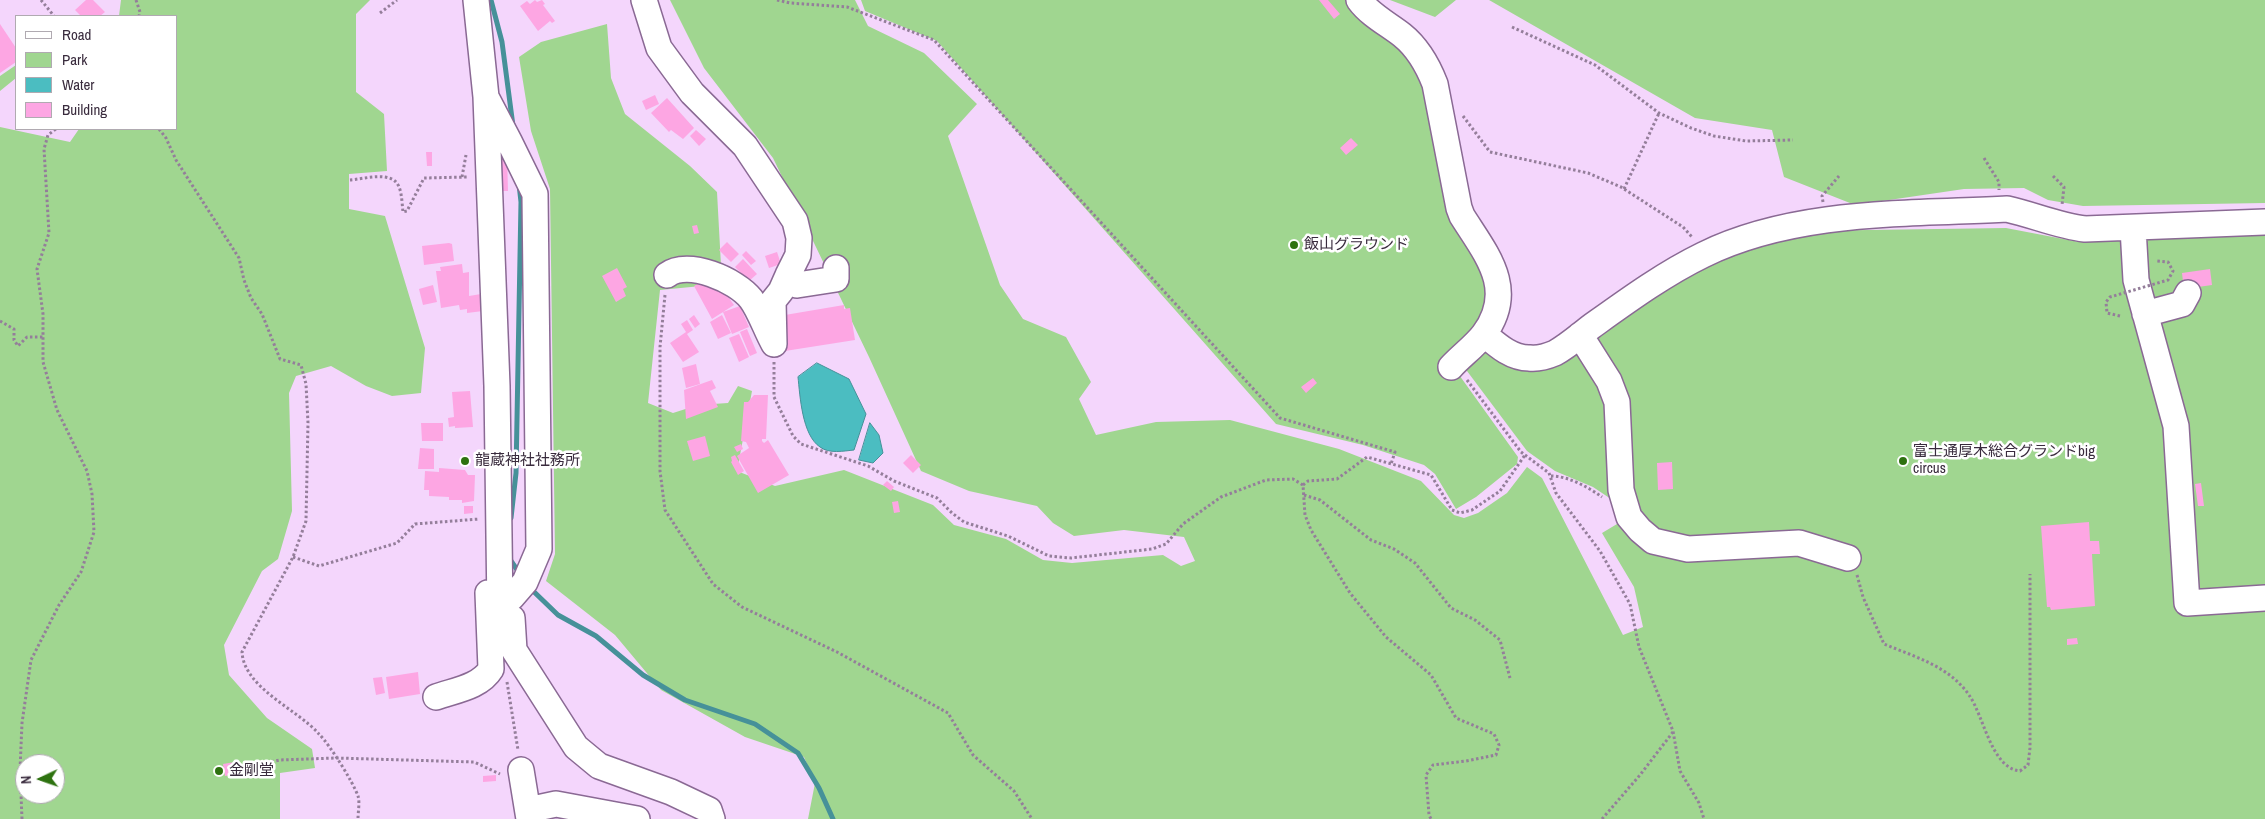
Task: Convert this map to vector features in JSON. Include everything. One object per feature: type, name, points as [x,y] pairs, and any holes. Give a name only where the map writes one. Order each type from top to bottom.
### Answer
[{"type":"street","points":[[476,0],[486,97],[489,173],[497,386],[500,611],[512,618],[514,650],[576,747],[599,766],[671,792],[709,810],[712,819]]},
{"type":"street","points":[[644,0],[659,48],[692,93],[745,146],[795,221],[799,238],[798,255],[781,291],[773,301],[774,344]]},
{"type":"street","points":[[1359,0],[1371,12],[1404,36],[1417,51],[1432,76],[1459,208],[1462,216],[1492,263],[1498,301],[1497,309],[1484,334],[1453,365]]},
{"type":"street","points":[[486,97],[510,141],[535,194],[539,549],[524,582],[512,597],[499,595]]},
{"type":"street","points":[[1484,334],[1506,351],[1530,358],[1554,353],[1666,276],[1703,255],[1751,236],[1788,226],[1824,220],[2000,210],[2024,213],[2059,225],[2085,229],[2265,222]]},
{"type":"street","points":[[2133,228],[2136,280],[2176,426],[2187,603],[2265,598]]},
{"type":"street","points":[[667,275],[674,270],[694,268],[738,286],[752,300],[774,344]]},
{"type":"street","points":[[789,273],[797,285],[836,279],[836,268]]},
{"type":"street","points":[[2145,314],[2182,304],[2188,293]]},
{"type":"street","points":[[1580,335],[1609,381],[1617,402],[1621,490],[1629,517],[1653,541],[1688,549],[1766,551],[1799,543],[1848,558]]},
{"type":"street","points":[[436,697],[479,683],[486,677],[491,668],[488,590],[492,564],[499,547]]},
{"type":"street","points":[[522,777],[528,815],[556,804],[637,819]]},
{"type":"path","points":[[41,0],[53,15]]},
{"type":"path","points":[[136,0],[139,15]]},
{"type":"path","points":[[380,13],[397,0]]},
{"type":"path","points":[[777,0],[790,3],[847,7],[934,40],[1280,418],[1395,452],[1391,464]]},
{"type":"path","points":[[1512,27],[1595,65],[1659,113],[1714,136],[1746,141],[1793,140]]},
{"type":"path","points":[[1460,112],[1490,152],[1588,173],[1624,189],[1683,227],[1703,255]]},
{"type":"path","points":[[1624,189],[1659,113]]},
{"type":"path","points":[[22,819],[20,770],[22,723],[31,660],[60,605],[82,572],[94,532],[92,494],[87,471],[57,410],[43,362],[43,314],[37,269],[49,233],[44,149],[48,135],[55,130]]},
{"type":"path","points":[[160,130],[166,138],[176,160],[239,258],[244,280],[251,298],[262,314],[280,359],[301,366],[306,384],[308,473],[306,521],[293,557],[242,652],[243,660],[253,678],[272,696],[320,734],[358,797],[358,819]]},
{"type":"path","points":[[1984,158],[1999,182],[2000,210]]},
{"type":"path","points":[[350,180],[387,177],[396,181],[400,188],[403,212],[407,211],[424,178],[475,176],[489,173]]},
{"type":"path","points":[[1824,220],[1822,196],[1840,176]]},
{"type":"path","points":[[2054,176],[2064,187],[2059,225]]},
{"type":"path","points":[[2120,316],[2107,313],[2106,302],[2110,297],[2168,280],[2173,271],[2168,262],[2157,261]]},
{"type":"path","points":[[667,275],[660,347],[660,471],[665,510],[713,584],[742,607],[837,652],[948,713],[974,755],[1014,791],[1032,819]]},
{"type":"path","points":[[0,321],[14,329],[14,340],[18,346],[27,338],[43,337]]},
{"type":"path","points":[[774,344],[774,397],[793,436],[801,444],[868,466],[894,481],[937,498],[964,522],[1008,536],[1049,556],[1071,558],[1152,549],[1166,544],[1183,524],[1221,497],[1266,480],[1293,479],[1303,486],[1305,515],[1311,530],[1350,593],[1386,637],[1431,675],[1456,718],[1494,734],[1499,744],[1496,755],[1433,765],[1426,775],[1429,815],[1431,819]]},
{"type":"path","points":[[1453,365],[1525,455],[1550,476],[1556,492],[1600,551],[1630,604],[1639,647],[1673,731],[1680,771],[1699,804],[1704,819]]},
{"type":"path","points":[[1303,486],[1308,481],[1337,479],[1367,456],[1431,475],[1452,510],[1460,514],[1472,510],[1500,491],[1525,455]]},
{"type":"path","points":[[1550,476],[1558,476],[1592,490],[1617,508],[1628,512]]},
{"type":"path","points":[[1304,495],[1320,500],[1371,540],[1394,549],[1415,564],[1451,608],[1475,620],[1500,640],[1510,678]]},
{"type":"path","points":[[293,557],[319,566],[397,543],[415,524],[479,519],[499,547]]},
{"type":"path","points":[[1848,558],[1854,564],[1863,597],[1884,644],[1940,667],[1969,694],[2001,763],[2020,771],[2028,765],[2030,748],[2030,574]]},
{"type":"path","points":[[242,768],[280,760],[336,758],[474,762],[522,777],[507,680]]},
{"type":"path","points":[[1602,819],[1640,775],[1673,731]]},
{"type":"green space","points":[[121,0],[370,0],[356,14],[356,92],[384,114],[387,171],[349,174],[349,209],[385,216],[425,348],[421,393],[392,396],[366,386],[331,366],[296,376],[289,393],[292,511],[278,559],[262,571],[224,645],[229,675],[267,718],[312,749],[315,768],[280,773],[280,819],[0,819],[0,127],[70,142],[78,130],[178,130],[178,15],[119,15]]},
{"type":"green space","points":[[670,0],[855,0],[868,26],[924,53],[977,104],[948,136],[1000,285],[1023,319],[1066,337],[1091,382],[1079,399],[1096,435],[1156,422],[1230,420],[1339,449],[1421,481],[1454,515],[1464,518],[1478,513],[1507,493],[1527,467],[1542,478],[1623,635],[1643,627],[1634,587],[1602,533],[1617,524],[1641,519],[1593,487],[1555,471],[1527,451],[1464,367],[1479,346],[1518,363],[1689,269],[1799,231],[2006,228],[2079,242],[2265,235],[2265,819],[808,819],[815,783],[804,757],[745,737],[661,690],[615,635],[546,581],[555,554],[550,189],[531,131],[519,57],[541,42],[607,24],[611,78],[625,114],[690,166],[717,192],[722,284],[660,290],[648,403],[673,413],[698,405],[728,403],[738,386],[752,391],[737,471],[775,486],[844,470],[933,505],[954,525],[1006,539],[1043,560],[1072,563],[1163,555],[1181,566],[1195,561],[1184,537],[1124,530],[1074,536],[1053,523],[1037,506],[969,491],[921,471],[869,357],[773,158],[704,68]]},
{"type":"green space","name":"飯山グラウンド","points":[[861,0],[1351,0],[1407,57],[1427,97],[1484,265],[1489,289],[1485,311],[1457,372],[1518,457],[1517,464],[1476,497],[1456,509],[1435,474],[1424,465],[1363,445],[1276,424],[937,41],[865,11]]},
{"type":"green space","points":[[1390,0],[1456,0],[1435,17]]},
{"type":"green space","points":[[1489,0],[2265,0],[2265,203],[2083,206],[2048,200],[2024,188],[1964,189],[1855,205],[1784,177],[1772,130],[1695,118]]},
{"type":"green space","points":[[15,66],[15,79],[0,91],[0,76]]},
{"type":"water","points":[[817,363],[849,379],[866,414],[854,450],[828,451],[820,447],[809,434],[803,415],[798,377]]},
{"type":"water","points":[[870,423],[879,435],[883,453],[873,463],[859,460]]},
{"type":"building","points":[[86,0],[93,0],[105,12],[101,15],[80,15],[75,10]]},
{"type":"building","points":[[535,0],[537,2],[542,0],[545,4],[543,5],[555,21],[552,23],[550,21],[538,31],[520,6],[527,1],[530,4]]},
{"type":"building","points":[[1319,0],[1328,0],[1340,14],[1334,19]]},
{"type":"building","points":[[0,24],[15,46],[15,63],[0,73]]},
{"type":"building","points":[[655,95],[659,104],[646,110],[642,101]]},
{"type":"building","points":[[667,98],[694,128],[683,139],[671,130],[669,132],[651,113]]},
{"type":"building","points":[[696,130],[706,139],[699,146],[690,136]]},
{"type":"building","points":[[1351,138],[1358,145],[1346,155],[1340,148]]},
{"type":"building","points":[[426,152],[432,152],[432,166],[427,166]]},
{"type":"building","points":[[507,154],[508,191],[493,191],[493,155]]},
{"type":"building","points":[[697,225],[699,233],[694,234],[692,226]]},
{"type":"building","points":[[727,242],[739,254],[731,262],[719,250]]},
{"type":"building","points":[[452,244],[454,261],[424,265],[422,246]]},
{"type":"building","points":[[746,251],[756,261],[751,265],[742,255]]},
{"type":"building","points":[[777,252],[781,264],[769,268],[765,256]]},
{"type":"building","points":[[743,259],[757,274],[749,281],[735,267]]},
{"type":"building","points":[[462,264],[463,273],[469,272],[469,296],[481,294],[483,311],[467,313],[467,309],[460,310],[459,305],[441,308],[436,271],[441,271],[440,267]]},
{"type":"building","points":[[617,268],[627,287],[623,289],[626,296],[616,302],[602,276]]},
{"type":"building","points":[[2210,269],[2212,285],[2184,289],[2182,273]]},
{"type":"building","points":[[705,280],[722,288],[734,305],[712,319],[694,286]]},
{"type":"building","points":[[433,285],[437,302],[423,305],[419,289]]},
{"type":"building","points":[[844,305],[844,309],[850,308],[855,340],[785,351],[779,316]]},
{"type":"building","points":[[740,306],[749,327],[732,334],[723,312]]},
{"type":"building","points":[[694,315],[700,324],[695,328],[689,319]]},
{"type":"building","points":[[722,315],[731,333],[718,339],[710,322]]},
{"type":"building","points":[[687,320],[693,330],[687,334],[699,352],[683,362],[670,343],[686,332],[681,324]]},
{"type":"building","points":[[747,329],[757,353],[750,356],[740,332]]},
{"type":"building","points":[[739,334],[749,357],[739,362],[729,338]]},
{"type":"building","points":[[696,364],[700,384],[686,388],[682,368]]},
{"type":"building","points":[[1313,378],[1317,383],[1306,393],[1301,387]]},
{"type":"building","points":[[712,380],[716,388],[710,391],[718,407],[686,419],[684,390]]},
{"type":"building","points":[[470,391],[473,427],[449,427],[448,418],[454,417],[452,392]]},
{"type":"building","points":[[754,395],[768,395],[766,439],[762,439],[762,441],[764,443],[768,440],[789,475],[758,493],[737,456],[749,448],[746,442],[741,441],[744,402],[748,402]]},
{"type":"building","points":[[421,423],[443,423],[443,441],[422,441]]},
{"type":"building","points":[[705,436],[710,456],[693,461],[687,441]]},
{"type":"building","points":[[741,444],[743,449],[737,452],[734,447]]},
{"type":"building","points":[[420,448],[434,449],[434,469],[418,469]]},
{"type":"building","points":[[735,455],[744,471],[738,475],[731,462],[731,457]]},
{"type":"building","points":[[911,455],[921,465],[913,473],[903,463]]},
{"type":"building","points":[[1672,462],[1673,489],[1658,490],[1657,463]]},
{"type":"building","points":[[439,468],[465,470],[468,475],[475,475],[474,501],[462,503],[462,500],[449,500],[449,497],[429,496],[429,490],[424,490],[425,471],[439,472]]},
{"type":"building","points":[[887,481],[894,487],[891,491],[883,485]]},
{"type":"building","points":[[2201,483],[2204,506],[2198,506],[2195,484]]},
{"type":"building","points":[[898,501],[900,512],[894,513],[892,502]]},
{"type":"building","points":[[464,506],[473,506],[473,513],[464,514]]},
{"type":"building","points":[[2089,522],[2090,541],[2099,541],[2100,554],[2092,554],[2095,606],[2051,610],[2050,607],[2047,607],[2041,526]]},
{"type":"building","points":[[2077,638],[2078,644],[2067,645],[2067,639]]},
{"type":"building","points":[[418,672],[420,694],[389,699],[386,677]]},
{"type":"building","points":[[382,677],[385,693],[376,695],[373,678]]},
{"type":"building","points":[[235,762],[237,774],[225,776],[223,764]]},
{"type":"building","points":[[496,775],[496,781],[483,782],[483,776]]},
{"type":"waterway","points":[[491,0],[502,42],[513,126]]},
{"type":"waterway","points":[[511,518],[516,473],[521,202],[519,184]]},
{"type":"waterway","points":[[509,558],[520,574]]},
{"type":"waterway","points":[[529,587],[558,615],[596,636],[643,675],[685,700],[755,724],[798,753],[819,788],[833,819]]},
{"type":"place","name":"飯山グラウンド","points":[[1294,245]]},
{"type":"place","name":"龍蔵神社社務所","points":[[465,461]]},
{"type":"place","name":"富士通厚木総合グランドbig circus","points":[[1903,461]]},
{"type":"place","name":"金剛堂","points":[[219,771]]}]
